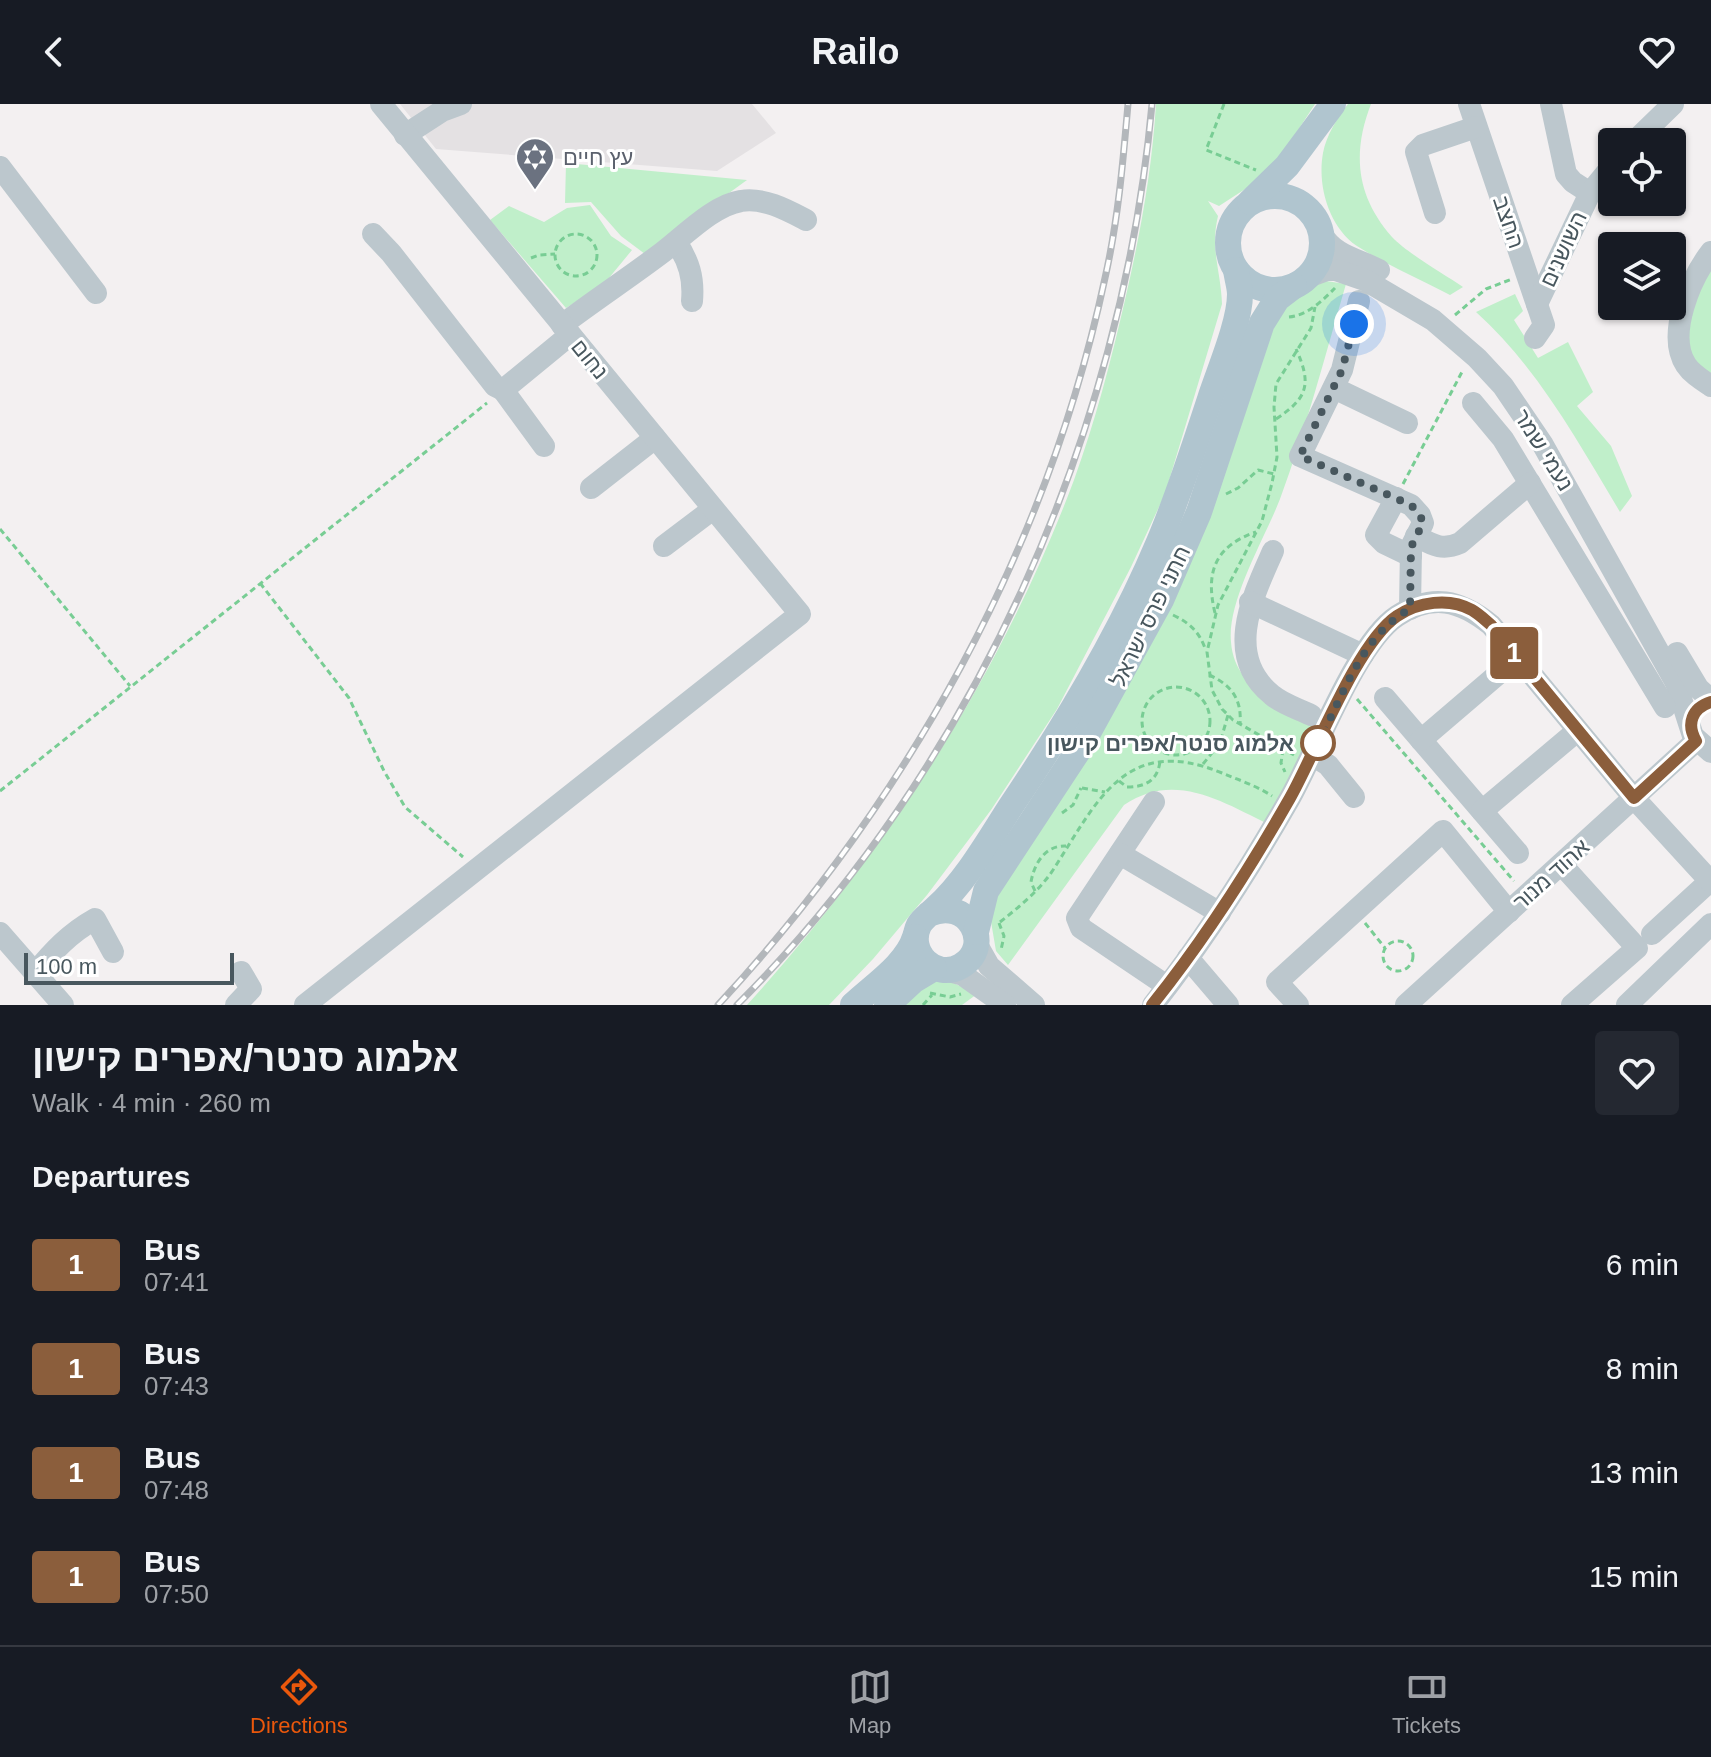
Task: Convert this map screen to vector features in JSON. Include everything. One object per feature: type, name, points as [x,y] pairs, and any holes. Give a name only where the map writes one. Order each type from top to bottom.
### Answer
[{"type":"main road","points":[[1327,111],[1310,138],[1299,172],[1301,190],[1322,234],[1322,249],[1317,264],[1301,281],[1282,289],[1256,286],[1236,270],[1227,245],[1234,219],[1287,166],[1327,111]]},
{"type":"main road","points":[[1250,203],[1269,196],[1284,196],[1298,201],[1309,210]]},
{"type":"main road","name":"חתני פרס ישראל","points":[[929,914],[948,897],[1056,738],[1138,589],[1175,503],[1231,332],[1240,295],[1236,270]]},
{"type":"main road","name":"חתני פרס ישראל","points":[[976,938],[986,891],[1067,768],[1153,615],[1205,494],[1255,340],[1277,299],[1301,281]]},
{"type":"main road","points":[[853,1005],[912,947],[922,920],[929,914],[938,910],[957,911],[972,923],[976,938],[974,952],[962,966],[931,978],[887,1005]]},
{"type":"main road","points":[[915,937],[931,978]]},
{"type":"street","name":"נחום","points":[[381,104],[800,614],[478,868]]},
{"type":"street","points":[[405,135],[442,111],[461,104]]},
{"type":"street","name":"החצב","points":[[1469,104],[1544,325],[1535,338]]},
{"type":"street","name":"השושנים","points":[[1551,104],[1566,174],[1590,193]]},
{"type":"street","points":[[1648,128],[1673,104]]},
{"type":"street","points":[[1435,213],[1416,152],[1423,145],[1476,127]]},
{"type":"street","points":[[0,167],[96,293]]},
{"type":"street","name":"השושנים","points":[[1537,304],[1590,193],[1598,183]]},
{"type":"street","points":[[503,390],[566,330],[699,223],[724,207],[741,200],[782,208],[806,220]]},
{"type":"street","points":[[373,234],[495,386],[503,390],[544,446]]},
{"type":"street","name":"נעמי שמר","points":[[1322,234],[1337,251],[1371,266],[1441,307],[1488,347],[1537,407],[1585,486],[1690,677],[1711,701],[1696,710],[1703,743]]},
{"type":"street","points":[[676,242],[689,264],[694,282],[692,301]]},
{"type":"street","points":[[1711,252],[1700,266],[1689,291],[1678,341],[1687,366],[1711,386]]},
{"type":"street","points":[[1301,281],[1327,270],[1348,273]]},
{"type":"street","name":"נעמי שמר","points":[[1348,273],[1433,320],[1472,353],[1503,386],[1543,445],[1676,683],[1703,743]]},
{"type":"street","points":[[1359,301],[1342,370],[1300,456],[1411,505],[1420,515],[1423,523],[1413,546],[1410,609]]},
{"type":"street","points":[[1334,388],[1407,423]]},
{"type":"street","points":[[1473,403],[1503,439],[1665,707]]},
{"type":"street","points":[[591,488],[655,438]]},
{"type":"street","points":[[1396,498],[1376,535],[1384,543],[1448,548],[1460,543],[1530,483]]},
{"type":"street","points":[[664,546],[713,509]]},
{"type":"street","points":[[1273,551],[1250,602],[1245,631],[1247,656],[1254,674],[1273,696],[1311,715]]},
{"type":"street","points":[[1250,602],[1363,655]]},
{"type":"street","points":[[1153,1005],[1220,913],[1291,797],[1363,655],[1384,627],[1410,609],[1427,603],[1458,605],[1472,610],[1491,625],[1634,798],[1710,880],[1652,934]]},
{"type":"street","points":[[1421,740],[1518,657]]},
{"type":"street","points":[[1385,698],[1518,853]]},
{"type":"street","points":[[1482,811],[1577,731]]},
{"type":"street","name":"אהוד מנור","points":[[1409,1004],[1634,798],[1703,743]]},
{"type":"street","points":[[1312,755],[1328,765],[1354,797]]},
{"type":"street","points":[[1154,802],[1077,918],[1081,928],[1167,986]]},
{"type":"street","points":[[1298,1005],[1277,982],[1443,831],[1509,912]]},
{"type":"street","points":[[1120,854],[1220,913]]},
{"type":"street","points":[[1562,865],[1637,948],[1572,1005]]},
{"type":"street","points":[[305,1005],[478,868]]},
{"type":"street","points":[[35,973],[59,944],[95,919],[113,952]]},
{"type":"street","points":[[1627,1005],[1711,924]]},
{"type":"street","points":[[0,933],[63,1005]]},
{"type":"street","points":[[976,938],[989,966],[1034,1005]]},
{"type":"street","points":[[1188,958],[1228,1005]]},
{"type":"street","points":[[236,1005],[251,989],[241,972]]},
{"type":"street","points":[[931,978],[963,975],[1005,1005]]},
{"type":"path","points":[[1224,104],[1206,150],[1275,178]]},
{"type":"path","points":[[577,234],[590,239],[595,245],[597,258],[590,271],[571,276],[559,268],[555,254],[562,239],[577,234]]},
{"type":"path","points":[[515,269],[539,255],[555,254]]},
{"type":"path","points":[[1269,311],[1285,318],[1299,316],[1315,307],[1348,273]]},
{"type":"path","points":[[1453,317],[1486,289],[1527,273]]},
{"type":"path","points":[[1275,420],[1303,394],[1307,379],[1296,349]]},
{"type":"path","points":[[1396,498],[1472,353]]},
{"type":"path","points":[[0,791],[503,390]]},
{"type":"path","points":[[1205,494],[1228,493],[1258,470],[1274,474]]},
{"type":"path","points":[[0,529],[130,686]]},
{"type":"path","points":[[1215,614],[1210,594],[1216,559],[1233,542],[1256,532]]},
{"type":"path","points":[[260,583],[349,698],[405,807],[478,868]]},
{"type":"path","points":[[1153,615],[1171,613],[1185,620],[1199,633],[1207,652]]},
{"type":"path","points":[[1208,675],[1225,683],[1237,697],[1241,709],[1240,724]]},
{"type":"path","points":[[1175,687],[1199,696],[1210,717],[1205,739],[1195,749],[1172,755],[1161,752],[1146,737],[1142,725],[1148,703],[1163,690],[1175,687]]},
{"type":"path","points":[[1347,687],[1526,896]]},
{"type":"path","points":[[1206,706],[1217,700]]},
{"type":"path","points":[[1201,765],[1220,743],[1228,715]]},
{"type":"path","points":[[1172,755],[1174,762]]},
{"type":"path","points":[[1119,781],[1127,787],[1146,784],[1159,772],[1160,761]]},
{"type":"path","points":[[1067,768],[1081,788],[1105,792]]},
{"type":"path","points":[[1035,891],[1031,882],[1037,861],[1048,850],[1058,845],[1066,846]]},
{"type":"path","points":[[1355,911],[1385,948]]},
{"type":"path","points":[[1398,941],[1407,944],[1413,954],[1411,964],[1401,970],[1391,969],[1383,958],[1385,948],[1398,941]]},
{"type":"path","points":[[923,1005],[931,978],[950,997],[978,984]]},
{"type":"shaded area","points":[[400,104],[752,104],[776,133],[717,171],[436,149]]},
{"type":"green space","points":[[1156,104],[1315,104],[1270,173],[1219,206],[1208,201],[1218,216],[1215,250],[1222,304],[1165,494],[1057,709],[991,810],[927,895],[829,1005],[747,1005],[846,886],[935,758],[1012,623],[1045,552],[1082,458],[1114,346],[1145,203]]},
{"type":"green space","points":[[1348,104],[1371,104],[1361,140],[1360,157],[1361,174],[1371,206],[1392,237],[1463,287],[1450,295],[1357,246],[1332,217],[1322,179],[1323,153],[1332,127]]},
{"type":"green space","points":[[566,163],[747,180],[645,254],[621,236],[591,202],[565,203]]},
{"type":"green space","points":[[590,205],[611,236],[632,250],[604,284],[566,308],[490,220],[509,206],[544,222],[567,208]]},
{"type":"green space","points":[[1711,266],[1711,375],[1696,363],[1688,341],[1692,314]]},
{"type":"green space","points":[[1326,281],[1346,284],[1289,473],[1248,570],[1231,626],[1234,658],[1250,684],[1275,704],[1316,728],[1268,824],[1215,799],[1179,790],[1161,790],[1124,805],[1008,965],[996,951],[989,910],[1041,826],[1285,304],[1308,287]]},
{"type":"green space","points":[[1515,294],[1523,311],[1514,320],[1538,358],[1568,342],[1593,392],[1577,406],[1611,446],[1632,496],[1620,512],[1538,381],[1476,312]]},
{"type":"green space","points":[[949,981],[977,994],[962,1005],[902,1005],[931,982]]},
{"type":"railway","points":[[718,1005],[787,926],[850,844],[908,757],[961,667],[1007,574],[1047,478],[1079,379],[1113,235],[1128,104]]},
{"type":"railway","points":[[737,1005],[821,912],[897,811],[964,704],[1022,590],[1070,473],[1108,352],[1135,228],[1152,104]]},
{"type":"bus line","name":"1","points":[[1152,1005],[1220,913],[1291,797],[1363,655],[1384,627],[1410,609],[1427,603],[1458,605],[1472,610],[1491,625],[1634,798],[1696,741],[1690,724],[1692,717],[1696,710],[1711,702]]},
{"type":"place","name":"עץ חיים","points":[[535,191]]},
{"type":"place","name":"אלמוג סנטר/אפרים קישון","points":[[1318,743]]},
{"type":"route","points":[[1318,743],[1363,655],[1384,627],[1410,609],[1411,547],[1423,523],[1411,505],[1300,456],[1342,370],[1354,324]]}]
